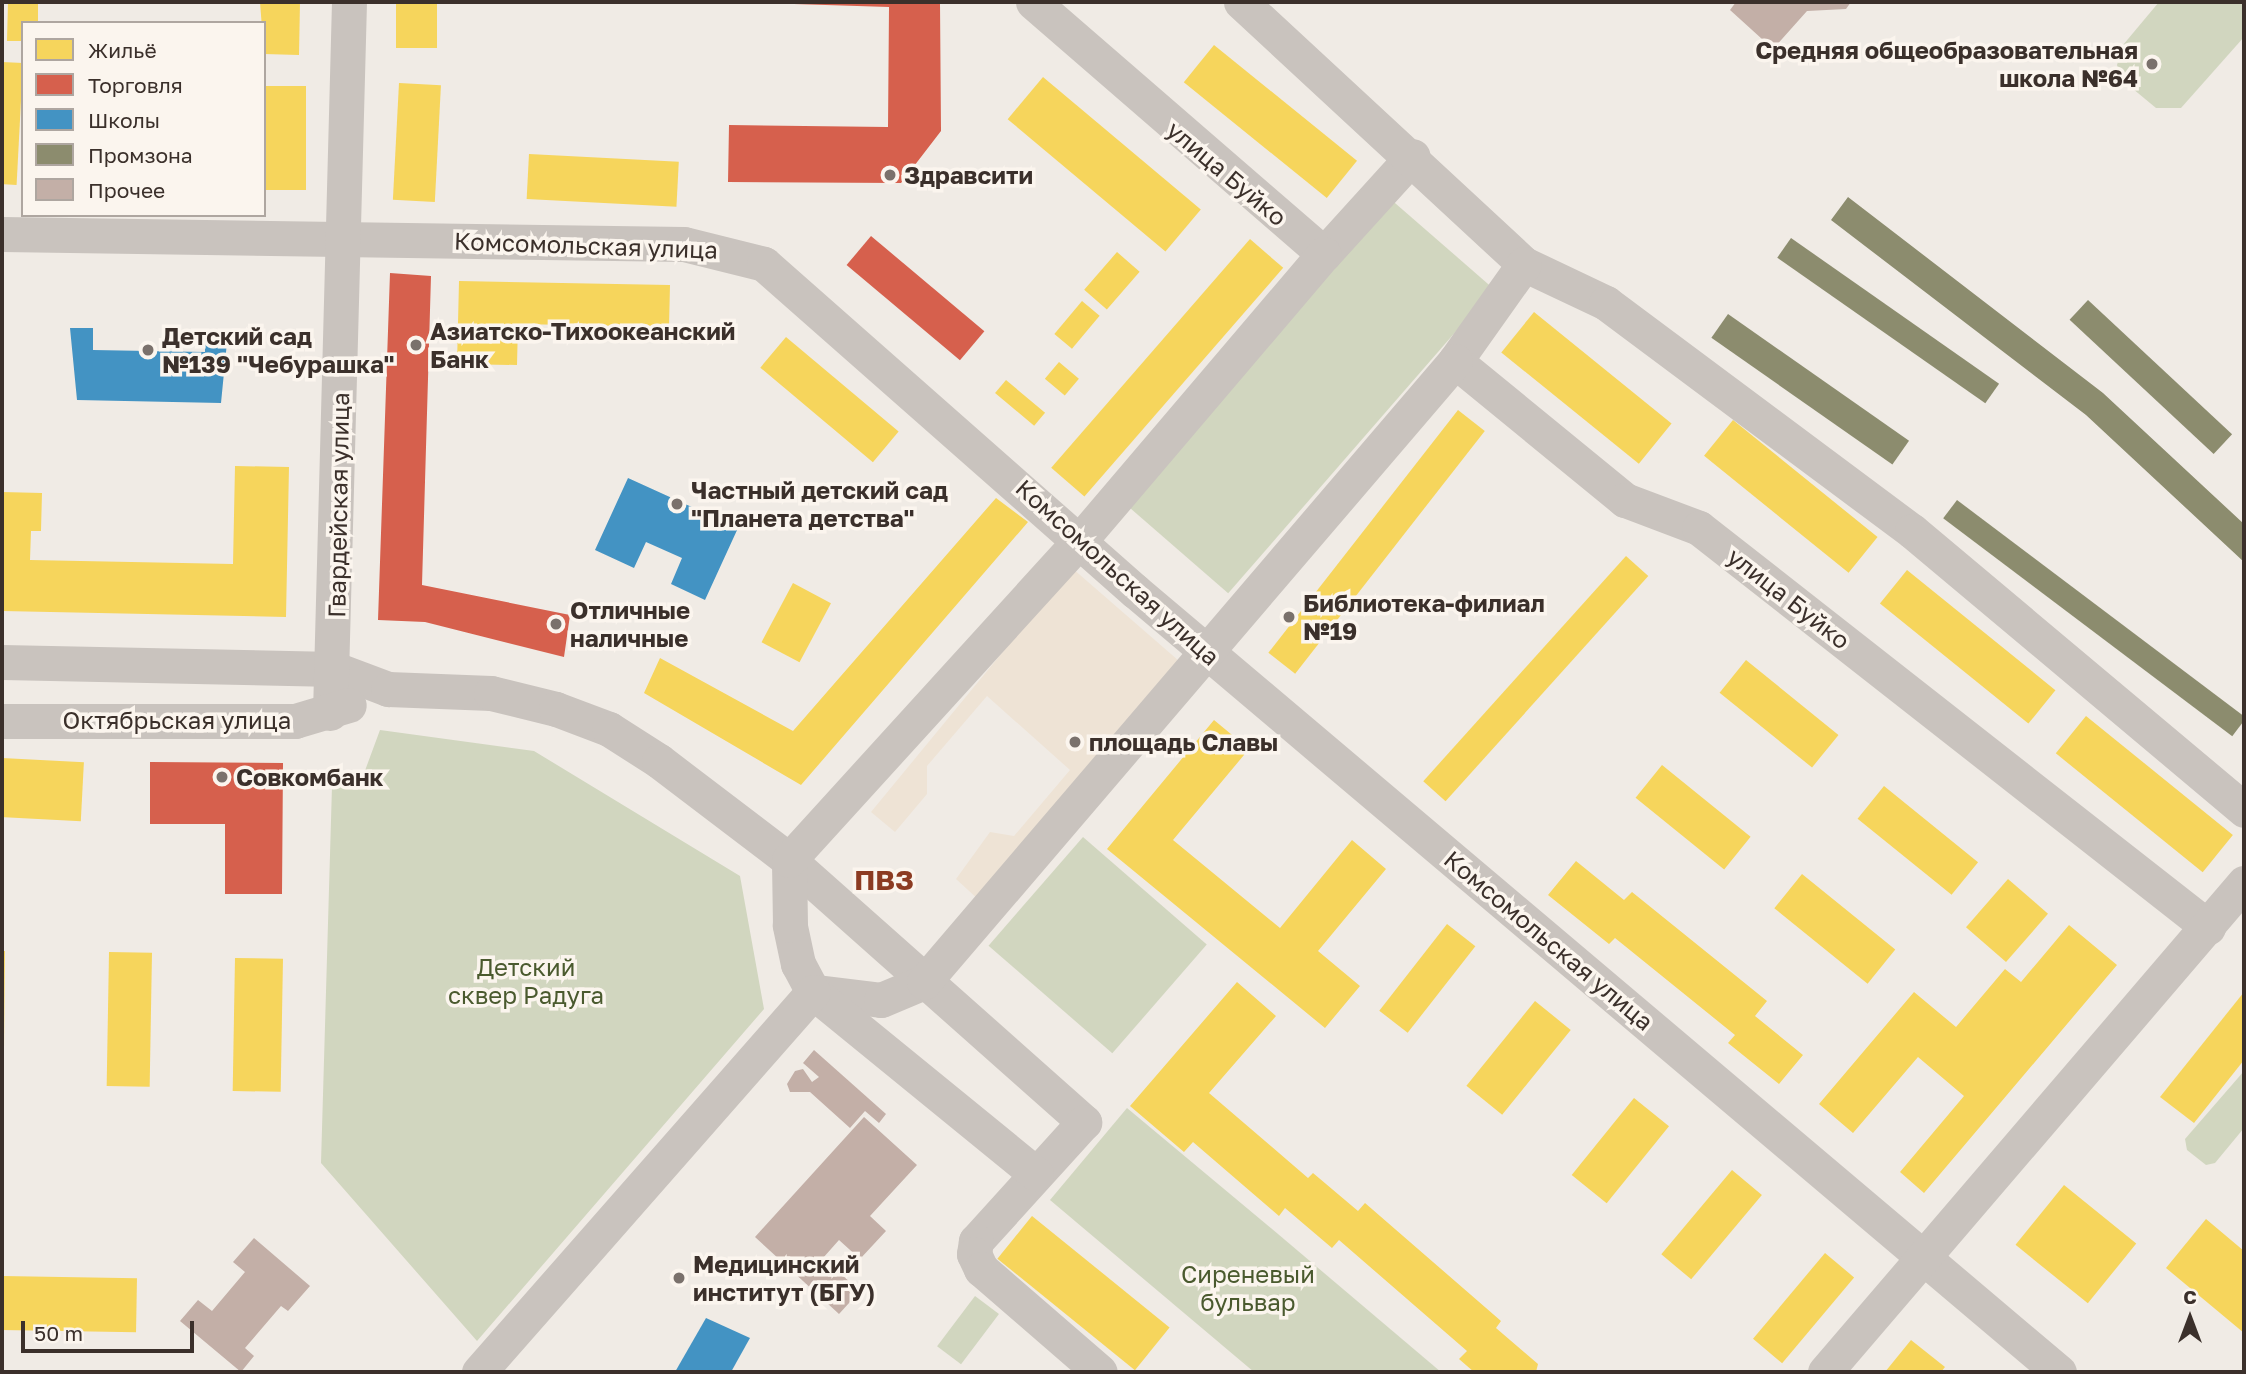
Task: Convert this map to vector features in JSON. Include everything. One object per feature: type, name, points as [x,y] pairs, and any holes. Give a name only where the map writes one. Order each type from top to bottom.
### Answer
[{"type":"street","name":"Гвардейская улица","points":[[330,713],[335,669],[349,2]]},
{"type":"street","name":"улица Буйко","points":[[1033,2],[1324,254]]},
{"type":"street","points":[[1241,2],[1413,156],[1524,264],[1606,303],[1912,531],[2244,810]]},
{"type":"street","points":[[1100,1372],[981,1269],[974,1254],[976,1241],[1036,1174],[813,992],[798,964],[790,925],[789,860],[1082,538],[1324,254],[1413,156]]},
{"type":"street","name":"Комсомольская улица","points":[[2,233],[673,243],[739,253],[783,278],[1082,538],[1209,653],[2059,1372]]},
{"type":"street","points":[[813,992],[881,1000],[924,982],[1209,653],[1455,361],[1524,264]]},
{"type":"street","name":"улица Буйко","points":[[1455,361],[1625,500],[1699,528],[2208,927]]},
{"type":"street","name":"Октябрьская улица","points":[[2,662],[335,669],[388,689],[491,693],[609,729],[789,860],[1084,1122],[1036,1174]]},
{"type":"street","name":"Октябрьская улица","points":[[2,721],[295,721],[330,713],[388,689]]},
{"type":"street","points":[[1825,1372],[1922,1254],[2244,883]]},
{"type":"street","points":[[479,1372],[813,992]]},
{"type":"green space","points":[[2159,2],[2244,2],[2244,37],[2181,108],[2156,108],[2121,79],[2117,65],[2123,45]]},
{"type":"green space","points":[[1380,190],[1493,288],[1228,593],[1115,495]]},
{"type":"green space","name":"Детский сквер Радуга","points":[[380,730],[534,751],[740,876],[764,1009],[477,1341],[321,1163],[332,786],[363,776]]},
{"type":"green space","points":[[1083,837],[1207,945],[1112,1053],[989,946]]},
{"type":"green space","points":[[2244,1071],[2244,1128],[2215,1163],[2206,1165],[2187,1150],[2185,1139]]},
{"type":"green space","name":"Сиреневый бульвар","points":[[1127,1108],[1441,1372],[1254,1372],[1050,1200]]},
{"type":"green space","points":[[975,1296],[999,1314],[961,1364],[937,1346]]},
{"type":"shaded area","name":"площадь Славы","points":[[1072,568],[1179,661],[980,901],[956,879],[990,832],[1014,836],[1070,770],[987,696],[927,766],[927,794],[895,832],[871,812]]},
{"type":"building: Жильё","points":[[8,2],[38,2],[38,21],[21,21],[21,41],[7,41]]},
{"type":"building: Жильё","points":[[260,2],[300,2],[299,55],[266,54],[266,21],[261,21]]},
{"type":"building: Жильё","points":[[396,2],[437,2],[437,48],[396,48]]},
{"type":"building: Жильё","points":[[1214,45],[1357,161],[1327,198],[1184,82]]},
{"type":"building: Жильё","points":[[2,62],[21,63],[17,185],[2,184]]},
{"type":"building: Жильё","points":[[1043,77],[1201,209],[1165,252],[1008,119]]},
{"type":"building: Жильё","points":[[399,83],[441,85],[435,202],[393,200]]},
{"type":"building: Жильё","points":[[266,86],[306,86],[306,190],[266,190]]},
{"type":"building: Жильё","points":[[529,154],[679,162],[676,207],[527,199]]},
{"type":"building: Жильё","points":[[1250,239],[1283,268],[1084,497],[1051,468]]},
{"type":"building: Жильё","points":[[1117,252],[1140,272],[1107,309],[1084,290]]},
{"type":"building: Жильё","points":[[459,281],[670,285],[669,327],[518,324],[517,365],[457,364]]},
{"type":"building: Жильё","points":[[1082,301],[1100,316],[1072,349],[1054,334]]},
{"type":"building: Жильё","points":[[1534,312],[1672,423],[1639,464],[1501,352]]},
{"type":"building: Жильё","points":[[786,337],[899,431],[873,462],[760,368]]},
{"type":"building: Жильё","points":[[1059,362],[1079,379],[1065,396],[1045,379]]},
{"type":"building: Жильё","points":[[1006,380],[1045,413],[1034,426],[995,393]]},
{"type":"building: Жильё","points":[[1458,410],[1485,431],[1295,674],[1268,653]]},
{"type":"building: Жильё","points":[[1733,420],[1878,537],[1849,573],[1704,456]]},
{"type":"building: Жильё","points":[[235,466],[289,467],[286,617],[2,611],[2,492],[42,493],[41,531],[31,531],[30,560],[233,564]]},
{"type":"building: Жильё","points":[[996,498],[1028,522],[801,785],[644,693],[660,658],[793,731]]},
{"type":"building: Жильё","points":[[1626,556],[1648,576],[1446,801],[1423,781]]},
{"type":"building: Жильё","points":[[1907,570],[2055,690],[2028,724],[1880,603]]},
{"type":"building: Жильё","points":[[793,583],[831,603],[800,662],[762,642]]},
{"type":"building: Жильё","points":[[1746,660],[1838,735],[1812,768],[1720,693]]},
{"type":"building: Жильё","points":[[2086,716],[2233,835],[2203,872],[2056,753]]},
{"type":"building: Жильё","points":[[1214,720],[1249,749],[1173,840],[1280,928],[1352,840],[1386,869],[1318,951],[1360,986],[1325,1028],[1107,849]]},
{"type":"building: Жильё","points":[[2,758],[84,762],[81,821],[2,817]]},
{"type":"building: Жильё","points":[[1662,765],[1751,837],[1724,869],[1636,798]]},
{"type":"building: Жильё","points":[[1884,786],[1978,862],[1952,895],[1858,819]]},
{"type":"building: Жильё","points":[[1576,861],[1624,900],[1632,892],[1767,1001],[1755,1016],[1803,1055],[1779,1084],[1728,1043],[1735,1035],[1615,938],[1609,944],[1548,895]]},
{"type":"building: Жильё","points":[[1802,874],[1895,950],[1868,984],[1774,908]]},
{"type":"building: Жильё","points":[[2008,879],[2048,914],[2006,962],[1966,927]]},
{"type":"building: Жильё","points":[[1447,924],[1475,946],[1408,1033],[1379,1011]]},
{"type":"building: Жильё","points":[[2069,925],[2117,965],[1924,1193],[1900,1172],[1964,1096],[1918,1057],[1853,1133],[1819,1104],[1914,992],[1956,1027],[2005,969],[2021,982]]},
{"type":"building: Жильё","points":[[2,951],[5,951],[4,1049],[2,1049]]},
{"type":"building: Жильё","points":[[109,952],[152,953],[150,1087],[107,1086]]},
{"type":"building: Жильё","points":[[235,958],[283,959],[281,1092],[233,1091]]},
{"type":"building: Жильё","points":[[1237,982],[1276,1016],[1209,1093],[1308,1178],[1313,1173],[1358,1211],[1365,1203],[1501,1321],[1496,1328],[1538,1364],[1536,1372],[1474,1372],[1459,1359],[1467,1351],[1339,1240],[1332,1248],[1285,1208],[1279,1216],[1193,1142],[1184,1152],[1130,1106]]},
{"type":"building: Жильё","points":[[2244,992],[2244,1060],[2194,1123],[2160,1097]]},
{"type":"building: Жильё","points":[[1535,1001],[1571,1030],[1502,1115],[1466,1086]]},
{"type":"building: Жильё","points":[[1634,1098],[1669,1126],[1607,1203],[1572,1175]]},
{"type":"building: Жильё","points":[[1732,1170],[1762,1195],[1691,1279],[1661,1254]]},
{"type":"building: Жильё","points":[[2064,1185],[2136,1244],[2088,1303],[2016,1245]]},
{"type":"building: Жильё","points":[[1032,1216],[1170,1327],[1135,1370],[997,1259]]},
{"type":"building: Жильё","points":[[2206,1219],[2244,1251],[2244,1333],[2166,1268]]},
{"type":"building: Жильё","points":[[1825,1253],[1854,1277],[1782,1363],[1753,1339]]},
{"type":"building: Жильё","points":[[2,1276],[137,1278],[136,1332],[2,1330]]},
{"type":"building: Жильё","points":[[1911,1340],[1945,1367],[1941,1372],[1885,1372]]},
{"type":"building: Торговля","points":[[728,2],[940,2],[941,131],[901,183],[728,182],[729,125],[888,127],[889,7]]},
{"type":"building: Торговля","points":[[871,236],[984,331],[960,360],[847,265]]},
{"type":"building: Торговля","points":[[390,273],[431,276],[422,585],[570,615],[564,657],[425,622],[378,620]]},
{"type":"building: Торговля","points":[[150,762],[283,763],[282,894],[225,894],[225,824],[150,824]]},
{"type":"building: Школы","name":"Детский сад №139 \"Чебурашка\"","points":[[70,328],[93,328],[93,350],[205,352],[205,332],[228,332],[221,403],[77,400]]},
{"type":"building: Школы","points":[[628,478],[738,528],[705,600],[671,584],[682,558],[646,542],[634,568],[595,550]]},
{"type":"building: Школы","points":[[706,1318],[750,1338],[731,1372],[675,1372]]},
{"type":"building: Промзона","points":[[1848,197],[2103,393],[2244,524],[2244,562],[2086,415],[1831,220]]},
{"type":"building: Промзона","points":[[1791,238],[1999,384],[1985,403],[1777,258]]},
{"type":"building: Промзона","points":[[2088,300],[2232,434],[2214,454],[2070,320]]},
{"type":"building: Промзона","points":[[1728,314],[1909,441],[1892,465],[1711,338]]},
{"type":"building: Промзона","points":[[1957,500],[2244,716],[2244,721],[2232,736],[1943,518]]},
{"type":"building: Прочее","points":[[1736,2],[1851,2],[1846,9],[1807,11],[1773,49],[1730,10]]},
{"type":"building: Прочее","points":[[814,1050],[886,1114],[879,1123],[865,1111],[850,1128],[810,1092],[790,1092],[787,1084],[795,1071],[803,1069],[812,1082],[819,1077],[803,1063]]},
{"type":"building: Прочее","points":[[864,1117],[917,1165],[870,1216],[886,1231],[860,1259],[839,1240],[823,1258],[860,1291],[839,1314],[755,1237]]},
{"type":"building: Прочее","points":[[254,1238],[310,1286],[288,1311],[281,1306],[245,1348],[254,1356],[241,1372],[180,1321],[198,1300],[212,1311],[245,1272],[233,1262]]},
{"type":"place","name":"Средняя общеобразовательная школа №64","points":[[2152,64]]},
{"type":"place","name":"Здравсити","points":[[890,175]]},
{"type":"place","name":"Азиатско-Тихоокеанский Банк","points":[[416,345]]},
{"type":"place","name":"Детский сад №139 \"Чебурашка\"","points":[[148,350]]},
{"type":"place","name":"Частный детский сад \"Планета детства\"","points":[[677,504]]},
{"type":"place","name":"Библиотека-филиал №19","points":[[1289,617]]},
{"type":"place","name":"Отличные наличные","points":[[556,624]]},
{"type":"place","name":"площадь Славы","points":[[1075,742]]},
{"type":"place","name":"Совкомбанк","points":[[222,777]]},
{"type":"place","name":"Медицинский институт (БГУ)","points":[[679,1278]]},
{"type":"district","name":"ПВЗ","points":[[884,880]]}]
